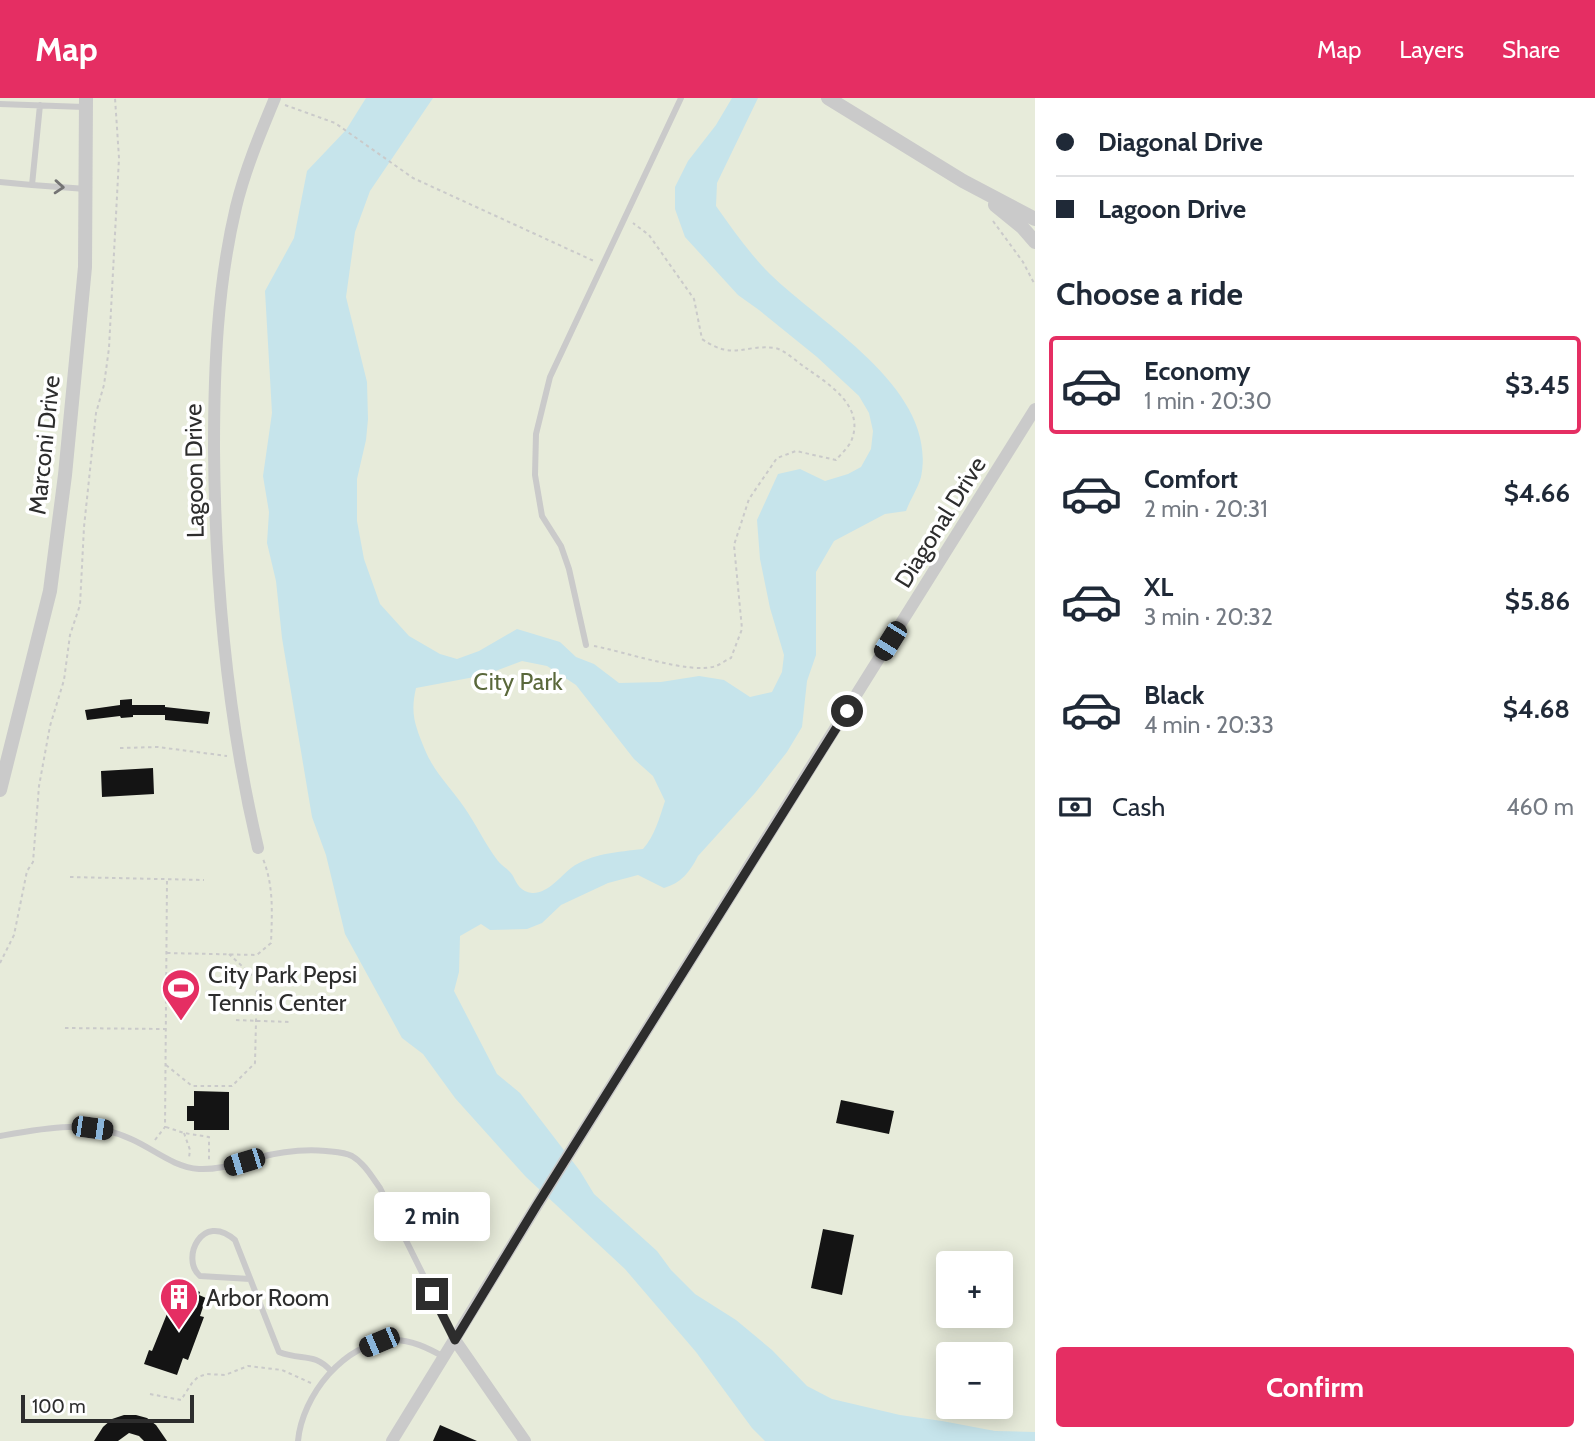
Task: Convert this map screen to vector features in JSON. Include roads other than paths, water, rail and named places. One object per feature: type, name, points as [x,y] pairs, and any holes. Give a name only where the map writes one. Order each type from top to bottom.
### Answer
[{"type":"street","points":[[828,98],[963,181],[1035,219]]},
{"type":"street","name":"Lagoon Drive","points":[[258,848],[239,757],[225,663],[215,533],[214,379],[223,274],[236,206],[255,144],[274,100]]},
{"type":"street","name":"Marconi Drive","points":[[0,790],[50,591],[65,475],[85,267],[86,102]]},
{"type":"street","points":[[963,181],[1022,227],[1035,242]]},
{"type":"street","name":"Diagonal Drive","points":[[392,1441],[1035,409]]},
{"type":"street","points":[[455,1340],[525,1441]]},
{"type":"lane","points":[[586,645],[569,569],[561,546],[542,516],[535,475],[536,434],[550,377],[681,98]]},
{"type":"lane","points":[[0,104],[86,102]]},
{"type":"lane","points":[[32,185],[40,104]]},
{"type":"lane","points":[[0,182],[86,189]]},
{"type":"lane","points":[[0,1136],[56,1127],[111,1130],[162,1156],[188,1167],[199,1168],[219,1168],[259,1157],[315,1150],[353,1157],[367,1169],[387,1201],[455,1340]]},
{"type":"lane","points":[[250,1279],[200,1276],[194,1272],[195,1244],[200,1235],[211,1229],[225,1231],[235,1240],[279,1352],[291,1357],[323,1361],[331,1371]]},
{"type":"lane","points":[[298,1441],[302,1419],[318,1387],[331,1371],[361,1350],[379,1342],[393,1340],[417,1344],[444,1357]]},
{"type":"water","points":[[366,98],[433,98],[370,191],[355,232],[346,297],[367,382],[368,419],[357,479],[357,521],[364,559],[380,604],[409,636],[440,654],[457,659],[479,651],[517,629],[560,642],[576,657],[594,664],[619,683],[661,682],[699,676],[724,680],[750,697],[772,692],[782,672],[784,655],[770,608],[760,559],[757,520],[778,474],[800,469],[825,481],[848,474],[861,467],[871,449],[873,431],[869,413],[859,396],[817,357],[738,295],[685,237],[675,209],[675,187],[688,161],[716,125],[732,98],[758,98],[717,183],[716,206],[765,269],[842,335],[893,386],[912,414],[922,444],[920,481],[906,511],[885,514],[834,541],[816,572],[816,655],[807,681],[802,727],[787,752],[755,793],[698,856],[684,876],[664,888],[638,875],[608,883],[561,905],[542,923],[527,929],[490,930],[481,924],[460,936],[459,972],[454,991],[497,1074],[520,1093],[580,1171],[594,1194],[657,1251],[695,1294],[736,1320],[772,1350],[807,1386],[832,1399],[900,1415],[995,1431],[1035,1432],[1035,1441],[765,1441],[752,1428],[696,1352],[625,1269],[526,1177],[455,1098],[423,1054],[402,1038],[345,934],[326,855],[312,817],[282,638],[276,581],[267,543],[269,512],[263,476],[272,413],[265,291],[294,238],[307,171],[346,130]],"holes":[[[522,661],[547,666],[576,685],[634,759],[653,776],[665,801],[654,832],[643,849],[588,859],[571,868],[548,888],[532,893],[520,887],[512,874],[498,861],[464,807],[433,766],[416,726],[413,705],[416,688],[485,675]]]},
{"type":"place","name":"City Park Pepsi Tennis Center","points":[[181,1022]]},
{"type":"place","name":"Arbor Room","points":[[179,1331]]},
{"type":"park label","name":"City Park","points":[[518,681]]}]
